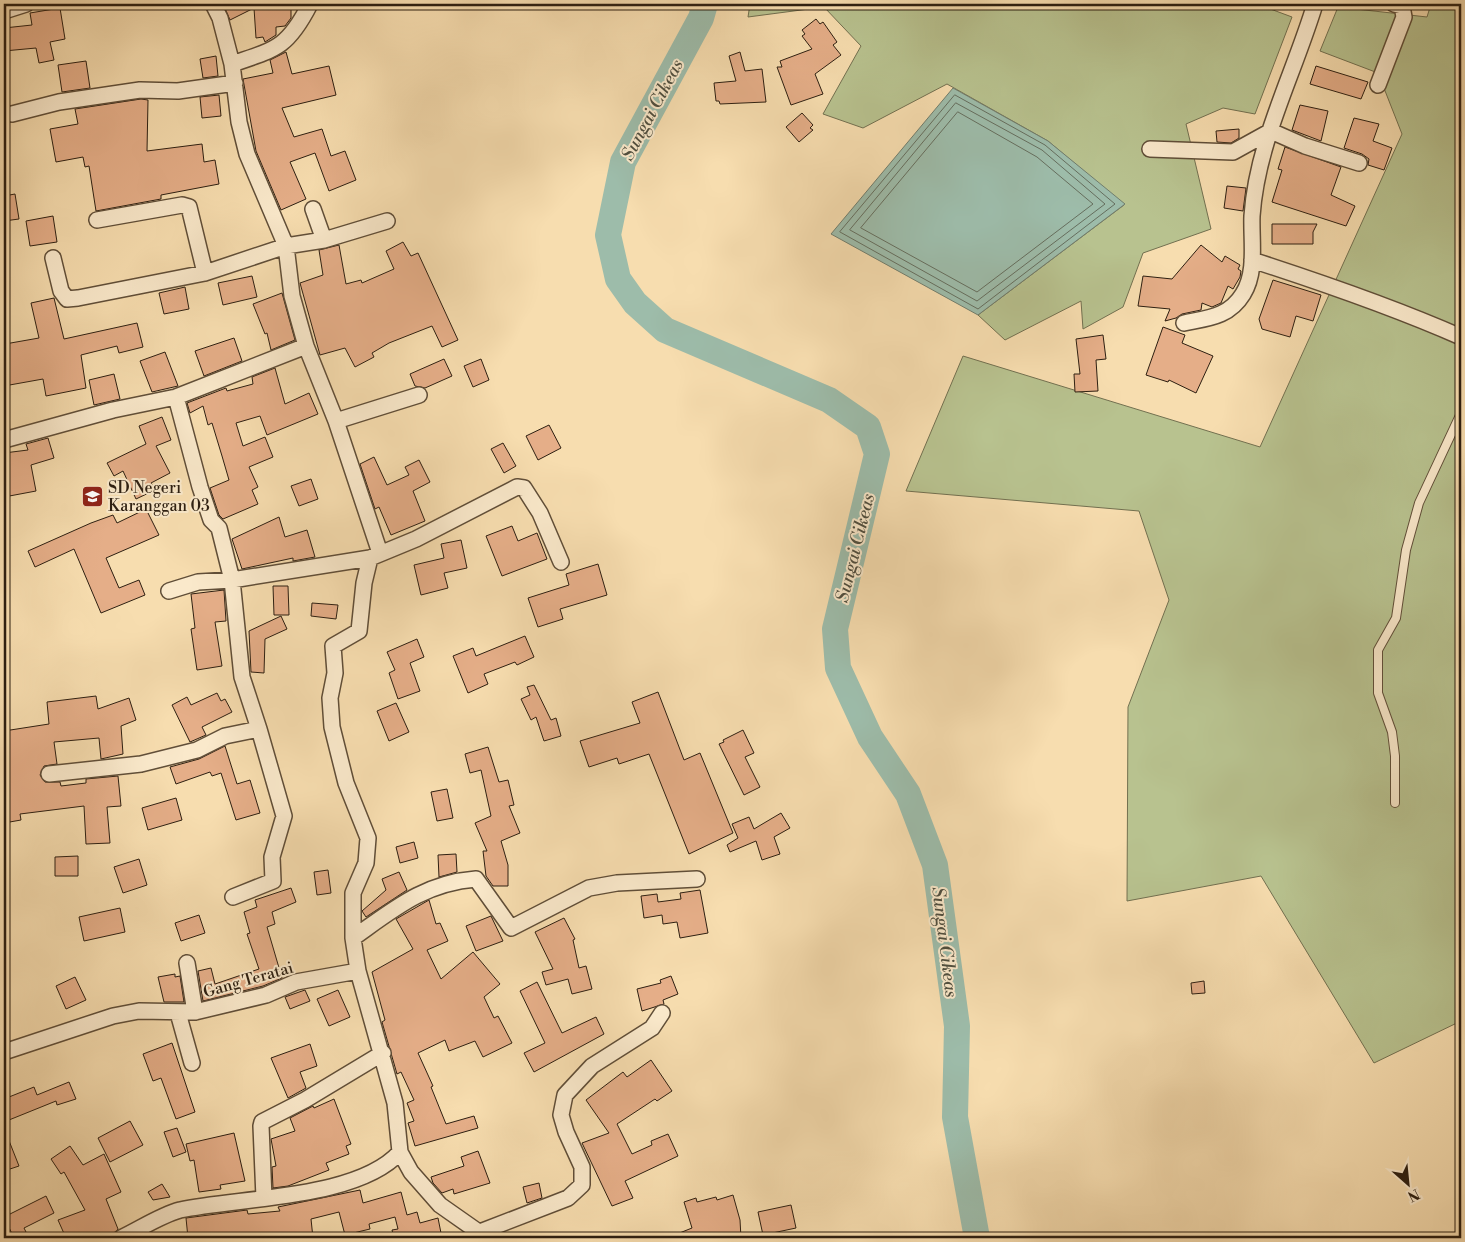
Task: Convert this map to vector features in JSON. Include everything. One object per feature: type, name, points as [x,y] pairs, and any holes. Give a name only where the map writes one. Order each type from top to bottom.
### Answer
[{"type":"street","points":[[4,10],[26,4]]},
{"type":"street","points":[[213,4],[220,18],[232,64],[239,122],[246,154],[286,246],[292,296],[306,346],[336,421],[375,555],[364,583],[359,631],[333,646],[335,673],[330,698],[332,727],[341,766],[368,834],[366,863],[353,893],[352,938],[358,970],[383,1053],[395,1103],[400,1152],[411,1172],[440,1205],[483,1235],[568,1198],[582,1185],[582,1167],[566,1132],[561,1114],[565,1095],[592,1066],[652,1028],[662,1013]]},
{"type":"street","points":[[232,64],[267,52],[287,40],[297,30],[310,4]]},
{"type":"street","points":[[1184,323],[1219,316],[1233,307],[1249,284],[1252,260],[1252,217],[1258,165],[1315,4]]},
{"type":"street","points":[[1378,85],[1404,17],[1402,6],[1394,4]]},
{"type":"street","points":[[12,114],[59,102],[140,90],[178,91],[235,83]]},
{"type":"street","points":[[1150,149],[1233,152],[1271,131]]},
{"type":"street","points":[[1271,131],[1305,146],[1359,163]]},
{"type":"street","points":[[97,220],[182,206],[189,207],[205,274]]},
{"type":"street","points":[[313,209],[324,240]]},
{"type":"street","points":[[53,258],[61,291],[67,299],[205,274],[286,246],[324,240],[387,221]]},
{"type":"street","points":[[1252,260],[1341,289],[1413,316],[1461,337]]},
{"type":"street","points":[[4,440],[113,410],[176,397],[306,346]]},
{"type":"street","points":[[336,421],[419,395]]},
{"type":"street","points":[[176,397],[211,521],[219,528],[232,580],[242,677],[259,728],[284,818],[272,857],[273,881],[233,896]]},
{"type":"street","points":[[169,591],[198,582],[232,580],[375,555],[416,539],[520,486],[526,490],[540,513],[561,562]]},
{"type":"street","points":[[49,774],[141,764],[197,750],[224,736],[259,728]]},
{"type":"street","points":[[352,938],[424,890],[459,880],[476,879],[511,928],[589,888],[617,883],[697,879]]},
{"type":"street","points":[[187,964],[195,1012]]},
{"type":"street","name":"Gang Teratai","points":[[4,1052],[113,1016],[139,1011],[195,1012],[266,995],[296,982],[358,970]]},
{"type":"street","points":[[178,1013],[192,1063]]},
{"type":"street","points":[[264,1198],[260,1126],[262,1122],[305,1100],[383,1053]]},
{"type":"street","points":[[121,1238],[180,1210],[331,1187],[357,1179],[392,1161],[400,1152]]},
{"type":"lane","points":[[1395,803],[1395,756],[1392,732],[1378,693],[1378,650],[1396,618],[1406,550],[1419,503],[1461,413]]},
{"type":"green space","points":[[750,4],[1265,4],[1265,7],[1292,17],[1255,114],[1223,108],[1186,124],[1211,229],[1143,253],[1123,307],[1083,329],[1081,301],[1005,340],[978,315],[1124,205],[1048,141],[947,84],[863,128],[823,114],[861,46],[824,7],[748,17]]},
{"type":"green space","points":[[1431,4],[1461,4],[1461,1021],[1374,1063],[1261,876],[1127,901],[1128,707],[1169,600],[1139,511],[906,491],[963,356],[1260,447],[1402,134],[1378,73],[1320,51],[1338,7],[1427,17]]},
{"type":"water","points":[[953,88],[1048,141],[1125,204],[978,315],[831,234]]},
{"type":"building","points":[[223,4],[261,4],[254,7],[291,5],[291,18],[285,26],[276,27],[276,35],[265,42],[263,37],[256,38],[254,8],[230,20]]},
{"type":"building","points":[[60,8],[65,39],[50,42],[54,60],[39,63],[36,48],[4,51],[4,28],[32,25],[30,13]]},
{"type":"building","points":[[816,19],[820,24],[823,22],[837,42],[833,45],[841,55],[815,74],[823,94],[791,105],[777,67],[782,67],[780,61],[812,49],[802,36],[805,34],[802,30]]},
{"type":"building","points":[[286,52],[292,74],[329,66],[336,95],[282,108],[294,137],[322,129],[331,156],[345,151],[356,180],[329,191],[315,153],[290,162],[306,199],[281,210],[256,151],[243,79],[273,73],[270,60]]},
{"type":"building","points":[[740,52],[745,71],[762,69],[766,102],[720,104],[719,101],[716,101],[714,83],[736,81],[729,56]]},
{"type":"building","points":[[216,56],[218,76],[203,78],[200,59]]},
{"type":"building","points":[[86,61],[90,88],[62,92],[58,65]]},
{"type":"building","points":[[1316,66],[1368,82],[1361,99],[1310,84]]},
{"type":"building","points":[[219,95],[221,116],[202,118],[200,97]]},
{"type":"building","points":[[141,99],[148,100],[147,151],[202,144],[204,162],[215,160],[219,184],[161,195],[161,199],[96,211],[89,166],[85,167],[83,157],[56,162],[50,129],[78,124],[75,109]]},
{"type":"building","points":[[1300,105],[1328,111],[1321,141],[1292,130]]},
{"type":"building","points":[[802,113],[813,125],[810,128],[813,130],[799,142],[786,127]]},
{"type":"building","points":[[1354,118],[1379,124],[1373,141],[1392,148],[1384,170],[1368,165],[1369,159],[1362,154],[1344,148]]},
{"type":"building","points":[[1239,129],[1239,138],[1231,143],[1217,142],[1216,131]]},
{"type":"building","points":[[1285,147],[1341,167],[1331,195],[1355,206],[1346,226],[1272,202],[1282,170],[1278,169]]},
{"type":"building","points":[[1227,186],[1246,188],[1243,211],[1224,208]]},
{"type":"building","points":[[15,194],[19,219],[4,221],[4,196]]},
{"type":"building","points":[[53,216],[57,242],[30,246],[26,221]]},
{"type":"building","points":[[1272,224],[1317,224],[1313,232],[1313,244],[1272,244]]},
{"type":"building","points":[[403,242],[411,256],[418,253],[458,340],[442,347],[432,326],[389,343],[372,353],[374,357],[355,367],[345,348],[320,355],[300,283],[323,275],[319,250],[339,245],[346,284],[361,280],[362,283],[394,269],[386,251]]},
{"type":"building","points":[[1201,245],[1222,262],[1225,256],[1240,265],[1238,269],[1241,271],[1240,277],[1233,289],[1228,286],[1221,303],[1212,307],[1202,303],[1201,310],[1182,314],[1165,321],[1170,309],[1138,306],[1143,276],[1172,279]]},
{"type":"building","points":[[252,276],[257,297],[223,305],[218,283]]},
{"type":"building","points":[[1273,280],[1321,295],[1313,321],[1296,316],[1290,337],[1262,329],[1259,319]]},
{"type":"building","points":[[185,287],[189,309],[164,314],[159,293]]},
{"type":"building","points":[[282,293],[295,340],[271,350],[267,333],[265,334],[253,304]]},
{"type":"building","points":[[54,298],[64,339],[137,323],[143,347],[119,353],[117,346],[81,355],[86,388],[46,396],[43,379],[4,386],[5,344],[39,338],[31,303]]},
{"type":"building","points":[[1163,327],[1185,335],[1182,343],[1213,356],[1196,393],[1169,380],[1168,382],[1146,375]]},
{"type":"building","points":[[1103,335],[1106,359],[1096,360],[1098,391],[1075,392],[1074,374],[1080,374],[1076,339]]},
{"type":"building","points":[[234,338],[242,361],[204,376],[195,351]]},
{"type":"building","points":[[165,352],[178,386],[152,392],[140,361]]},
{"type":"building","points":[[444,359],[452,376],[425,388],[415,386],[410,374]]},
{"type":"building","points":[[481,359],[489,380],[473,387],[464,366]]},
{"type":"building","points":[[275,368],[285,404],[309,393],[318,414],[267,435],[260,416],[236,423],[243,446],[265,437],[273,457],[249,467],[258,487],[252,490],[258,504],[223,519],[219,515],[210,488],[229,480],[212,423],[208,425],[203,406],[190,413],[187,403],[226,388],[227,391],[253,384],[252,377]]},
{"type":"building","points":[[114,374],[120,399],[94,405],[89,380]]},
{"type":"building","points":[[162,417],[171,440],[156,446],[170,473],[151,483],[155,490],[136,499],[123,471],[114,476],[107,463],[146,444],[139,426]]},
{"type":"building","points":[[549,425],[561,448],[538,460],[526,436]]},
{"type":"building","points":[[48,438],[54,458],[31,465],[36,491],[4,497],[4,453],[28,450],[26,444]]},
{"type":"building","points":[[503,443],[516,466],[504,473],[491,449]]},
{"type":"building","points":[[374,457],[387,485],[409,475],[405,467],[419,460],[430,482],[413,491],[425,521],[391,535],[379,507],[375,509],[360,464]]},
{"type":"building","points":[[311,479],[318,499],[299,506],[291,486]]},
{"type":"building","points":[[146,509],[159,535],[106,558],[119,588],[139,580],[145,595],[101,613],[74,549],[35,567],[28,551],[113,515],[117,523]]},
{"type":"building","points":[[279,517],[285,537],[307,530],[315,557],[293,561],[293,558],[242,569],[232,539]]},
{"type":"building","points":[[512,526],[518,541],[537,533],[547,559],[502,576],[486,536]]},
{"type":"building","points":[[461,540],[467,568],[444,573],[448,588],[421,595],[414,565],[444,558],[441,544]]},
{"type":"building","points":[[598,564],[607,595],[560,609],[563,619],[538,627],[528,598],[569,585],[566,574]]},
{"type":"building","points":[[273,586],[288,586],[289,615],[274,615]]},
{"type":"building","points":[[224,590],[226,621],[215,622],[222,666],[197,670],[191,629],[195,628],[191,594]]},
{"type":"building","points":[[312,603],[338,605],[336,619],[311,616]]},
{"type":"building","points":[[281,616],[287,629],[265,639],[264,673],[251,672],[249,631]]},
{"type":"building","points":[[525,636],[534,657],[517,665],[515,662],[484,674],[488,684],[468,693],[453,656],[473,648],[476,656]]},
{"type":"building","points":[[417,639],[424,657],[410,663],[420,691],[398,699],[389,673],[395,670],[387,652]]},
{"type":"building","points":[[534,685],[551,720],[556,718],[561,736],[544,741],[536,717],[531,720],[521,699],[530,695],[527,687]]},
{"type":"building","points":[[658,692],[684,760],[700,753],[733,833],[689,854],[649,754],[619,764],[617,758],[589,767],[580,741],[640,723],[632,702]]},
{"type":"building","points":[[217,693],[221,701],[225,699],[232,712],[202,727],[206,735],[190,742],[172,705],[187,697],[191,705]]},
{"type":"building","points":[[96,696],[98,709],[129,698],[136,720],[121,726],[123,754],[101,759],[99,738],[54,742],[57,764],[44,766],[40,775],[45,782],[60,782],[61,786],[86,783],[86,779],[118,776],[121,806],[107,807],[110,843],[86,844],[84,806],[20,814],[21,820],[4,823],[4,731],[49,724],[47,702]]},
{"type":"building","points":[[396,703],[409,732],[389,741],[377,711]]},
{"type":"building","points":[[743,730],[754,753],[745,757],[760,787],[744,795],[719,744]]},
{"type":"building","points":[[225,746],[237,784],[250,780],[260,813],[236,820],[221,773],[212,776],[210,772],[176,784],[170,767],[199,759]]},
{"type":"building","points":[[488,747],[499,782],[508,780],[514,805],[509,806],[520,833],[501,841],[508,865],[508,886],[493,886],[486,876],[483,851],[487,851],[475,823],[491,816],[481,770],[470,773],[465,754]]},
{"type":"building","points":[[447,789],[453,818],[437,821],[431,792]]},
{"type":"building","points":[[176,798],[182,820],[148,830],[142,808]]},
{"type":"building","points":[[781,813],[790,828],[774,837],[780,854],[762,860],[756,841],[730,852],[727,845],[738,838],[732,824],[749,817],[754,829]]},
{"type":"building","points":[[414,842],[418,858],[400,863],[396,847]]},
{"type":"building","points":[[456,854],[457,872],[439,877],[438,855]]},
{"type":"building","points":[[78,856],[78,876],[55,876],[55,857]]},
{"type":"building","points":[[139,859],[147,885],[123,893],[114,867]]},
{"type":"building","points":[[328,870],[331,893],[317,895],[314,872]]},
{"type":"building","points":[[399,872],[407,890],[366,917],[362,911],[386,890],[382,879]]},
{"type":"building","points":[[291,888],[296,902],[272,912],[275,924],[267,927],[282,978],[263,986],[203,1001],[198,971],[211,968],[215,984],[259,969],[247,934],[250,933],[244,912],[257,907],[255,900]]},
{"type":"building","points":[[700,890],[708,933],[680,938],[677,922],[663,924],[662,915],[644,918],[641,896],[657,894],[658,902],[681,899],[680,893]]},
{"type":"building","points":[[429,900],[436,924],[440,923],[448,941],[427,950],[441,979],[473,952],[500,984],[484,997],[494,1018],[498,1016],[512,1043],[483,1057],[475,1041],[449,1051],[445,1040],[418,1053],[433,1086],[431,1087],[446,1124],[474,1116],[478,1128],[415,1146],[408,1123],[414,1121],[407,1103],[414,1100],[401,1072],[397,1074],[382,1022],[385,1020],[372,972],[413,949],[396,919]]},
{"type":"building","points":[[120,908],[125,932],[84,941],[79,917]]},
{"type":"building","points":[[199,915],[205,933],[181,941],[175,923]]},
{"type":"building","points":[[491,916],[503,941],[476,951],[466,926]]},
{"type":"building","points":[[564,918],[575,939],[573,940],[579,968],[586,966],[592,989],[572,994],[568,979],[546,985],[542,972],[553,969],[535,932]]},
{"type":"building","points":[[175,974],[175,977],[180,976],[184,1002],[164,1002],[158,977]]},
{"type":"building","points":[[671,976],[678,994],[663,1000],[664,1004],[642,1011],[637,989],[661,983],[660,980]]},
{"type":"building","points":[[75,977],[86,1000],[66,1009],[56,986]]},
{"type":"building","points":[[1204,981],[1205,993],[1192,994],[1191,983]]},
{"type":"building","points":[[537,982],[562,1033],[596,1017],[604,1034],[534,1072],[524,1053],[545,1043],[520,991]]},
{"type":"building","points":[[305,990],[310,1001],[290,1009],[285,997]]},
{"type":"building","points":[[338,990],[350,1017],[329,1026],[317,999]]},
{"type":"building","points":[[172,1043],[195,1112],[176,1119],[161,1078],[153,1081],[143,1054]]},
{"type":"building","points":[[310,1044],[317,1066],[300,1072],[306,1088],[288,1098],[271,1058]]},
{"type":"building","points":[[651,1060],[672,1091],[657,1101],[655,1099],[617,1124],[632,1154],[652,1145],[651,1141],[668,1134],[678,1156],[625,1181],[633,1198],[612,1206],[582,1143],[609,1133],[586,1100],[623,1072],[627,1077]]},
{"type":"building","points":[[69,1082],[76,1099],[57,1105],[56,1101],[4,1122],[4,1099],[34,1087],[37,1095]]},
{"type":"building","points":[[334,1099],[351,1144],[346,1146],[349,1154],[326,1163],[329,1170],[288,1186],[273,1188],[272,1167],[276,1166],[271,1139],[295,1131],[290,1118],[313,1106],[314,1108]]},
{"type":"building","points":[[130,1121],[143,1145],[110,1162],[98,1138]]},
{"type":"building","points":[[4,1128],[19,1166],[4,1171]]},
{"type":"building","points":[[177,1128],[186,1152],[173,1157],[164,1132]]},
{"type":"building","points":[[234,1133],[245,1181],[220,1185],[221,1189],[199,1192],[194,1160],[190,1161],[186,1144]]},
{"type":"building","points":[[70,1146],[83,1165],[104,1154],[121,1192],[106,1199],[118,1229],[112,1236],[66,1238],[58,1220],[85,1210],[64,1172],[61,1174],[51,1159]]},
{"type":"building","points":[[478,1151],[490,1183],[454,1194],[453,1189],[442,1193],[433,1183],[431,1177],[464,1166],[461,1157]]},
{"type":"building","points":[[539,1183],[542,1198],[527,1203],[523,1187]]},
{"type":"building","points":[[162,1184],[170,1197],[153,1200],[148,1192]]},
{"type":"building","points":[[360,1190],[363,1203],[401,1192],[407,1215],[417,1212],[420,1223],[438,1218],[441,1233],[426,1237],[425,1233],[394,1238],[392,1230],[398,1229],[395,1217],[369,1224],[370,1229],[345,1235],[339,1212],[311,1219],[313,1238],[188,1238],[186,1218],[247,1210],[248,1214],[280,1211],[278,1207]]},
{"type":"building","points":[[733,1195],[740,1220],[741,1238],[667,1238],[692,1228],[684,1202],[696,1198],[697,1202],[716,1197],[717,1200]]},
{"type":"building","points":[[46,1196],[54,1213],[24,1228],[29,1238],[14,1238],[4,1217]]},
{"type":"building","points":[[791,1205],[796,1228],[763,1235],[758,1212]]},
{"type":"waterway","name":"Sungai Cikeas","points":[[705,4],[701,18],[623,162],[608,235],[618,279],[635,303],[665,330],[829,400],[868,427],[877,454],[835,629],[838,668],[870,737],[908,794],[935,865],[957,1026],[955,1117],[977,1238]]},
{"type":"place","name":"SD Negeri Karanggan 03","points":[[92,496]]}]
